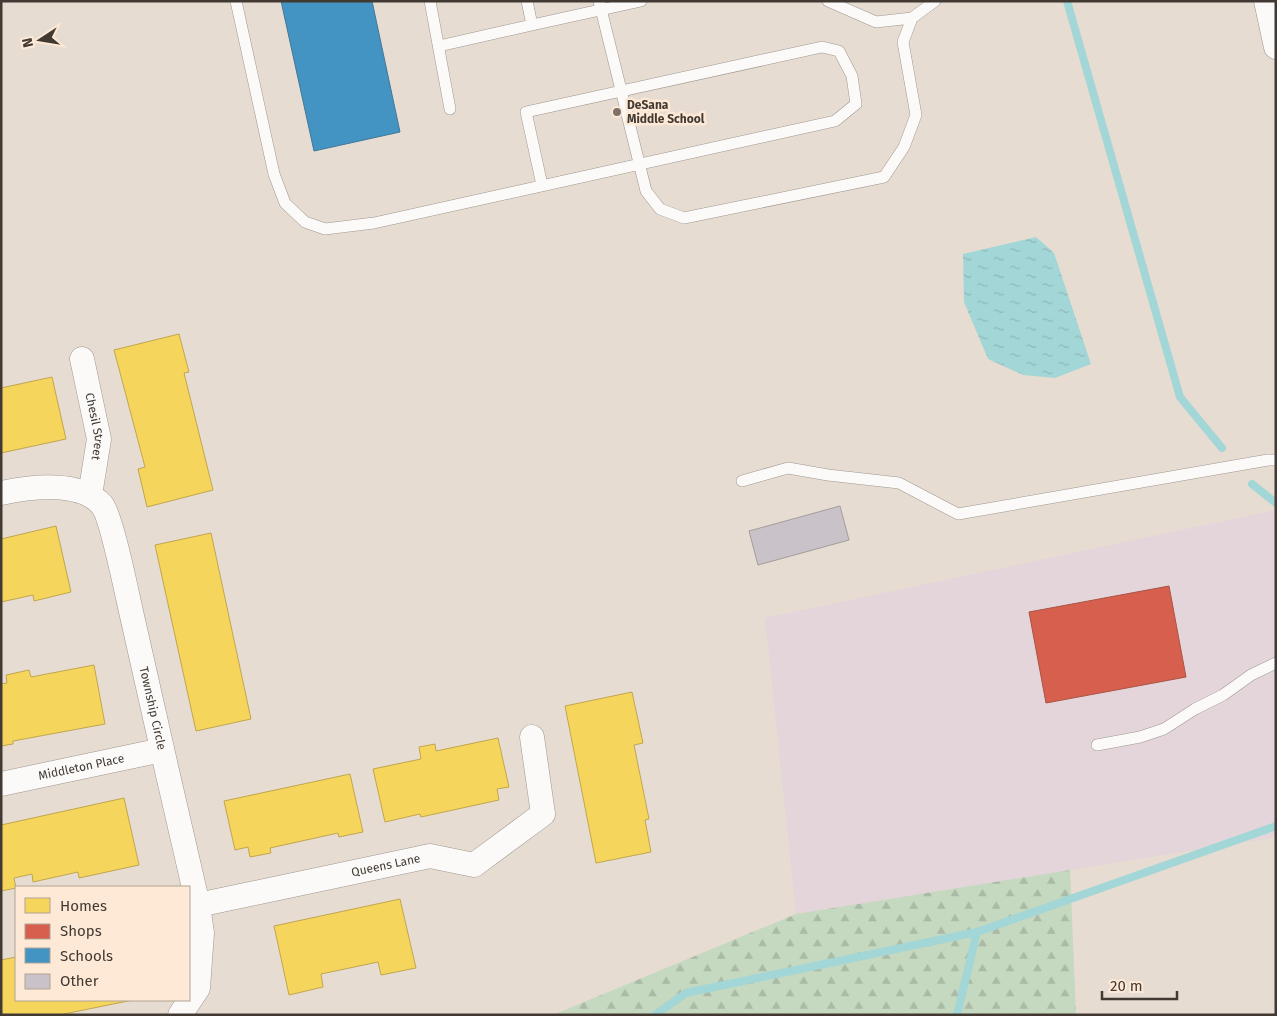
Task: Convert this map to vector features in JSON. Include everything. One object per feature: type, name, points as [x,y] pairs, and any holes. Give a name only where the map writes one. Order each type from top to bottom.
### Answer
[{"type":"street","points":[[1266,1],[1276,47]]},
{"type":"street","name":"Chesil Street","points":[[82,359],[98,439],[90,495]]},
{"type":"street","points":[[1,493],[30,486],[66,488],[90,495]]},
{"type":"street","name":"Township Circle","points":[[90,495],[103,506],[120,563],[198,905],[202,933],[198,988],[190,1000]]},
{"type":"street","name":"Queens Lane","points":[[198,905],[430,856],[474,865],[543,814],[532,737]]},
{"type":"street","name":"Middleton Place","points":[[1,784],[162,750]]},
{"type":"street","name":"Township Circle","points":[[180,1015],[189,1001]]},
{"type":"lane","points":[[236,1],[274,174],[286,203],[305,222],[325,229],[374,223],[835,121],[856,104],[852,76],[839,51],[822,47],[526,112],[542,185]]},
{"type":"lane","points":[[430,1],[450,109]]},
{"type":"lane","points":[[527,1],[532,25]]},
{"type":"lane","points":[[439,46],[532,25],[599,6],[641,1]]},
{"type":"lane","points":[[828,1],[876,22],[912,18],[935,1]]},
{"type":"lane","points":[[599,6],[646,192],[660,209],[684,218],[884,177],[904,147],[916,115],[903,42],[912,18]]},
{"type":"lane","points":[[742,481],[788,468],[828,475],[899,483],[958,514],[1276,460]]},
{"type":"lane","points":[[1097,745],[1140,737],[1164,729],[1195,709],[1223,695],[1251,675],[1276,663]]},
{"type":"shaded area","points":[[1276,510],[1276,837],[796,914],[765,618]]},
{"type":"green space","points":[[1070,870],[1076,1015],[553,1015],[796,914]]},
{"type":"water","points":[[1036,237],[1054,253],[1091,364],[1055,378],[1023,375],[988,359],[964,302],[963,254]]},
{"type":"building: Homes","points":[[179,334],[189,372],[184,373],[213,490],[147,507],[138,469],[145,467],[114,350]]},
{"type":"building: Homes","points":[[52,377],[66,439],[1,453],[1,388]]},
{"type":"building: Homes","points":[[56,526],[71,592],[34,601],[33,595],[1,602],[1,539]]},
{"type":"building: Homes","points":[[211,533],[251,719],[196,731],[155,545]]},
{"type":"building: Homes","points":[[94,665],[105,724],[13,741],[13,744],[1,746],[1,684],[7,683],[6,675],[29,670],[31,677]]},
{"type":"building: Homes","points":[[632,692],[643,743],[634,745],[649,819],[645,820],[651,852],[596,863],[565,706]]},
{"type":"building: Homes","points":[[498,738],[509,787],[497,789],[499,800],[421,817],[420,814],[385,822],[373,769],[421,759],[419,747],[435,744],[436,751]]},
{"type":"building: Homes","points":[[350,774],[363,832],[339,837],[338,833],[270,848],[271,853],[250,857],[248,847],[235,850],[224,801]]},
{"type":"building: Homes","points":[[124,798],[139,865],[79,878],[78,872],[33,882],[32,874],[14,878],[15,888],[1,891],[1,825]]},
{"type":"building: Homes","points":[[400,899],[416,968],[381,975],[378,962],[321,974],[323,987],[289,995],[274,926]]},
{"type":"building: Homes","points":[[15,957],[15,1001],[128,1001],[59,1015],[1,1015],[1,960]]},
{"type":"building: Shops","points":[[1169,586],[1186,677],[1046,703],[1029,612]]},
{"type":"building: Schools","points":[[281,1],[372,1],[400,132],[314,151]]},
{"type":"building: Other","points":[[840,506],[849,540],[758,565],[749,531]]},
{"type":"waterway","points":[[1067,1],[1180,397],[1222,448]]},
{"type":"waterway","points":[[1252,484],[1276,503]]},
{"type":"waterway","points":[[655,1015],[686,993],[977,932],[1276,826]]},
{"type":"waterway","points":[[957,1015],[977,932]]},
{"type":"place","name":"DeSana Middle School","points":[[617,112]]}]
